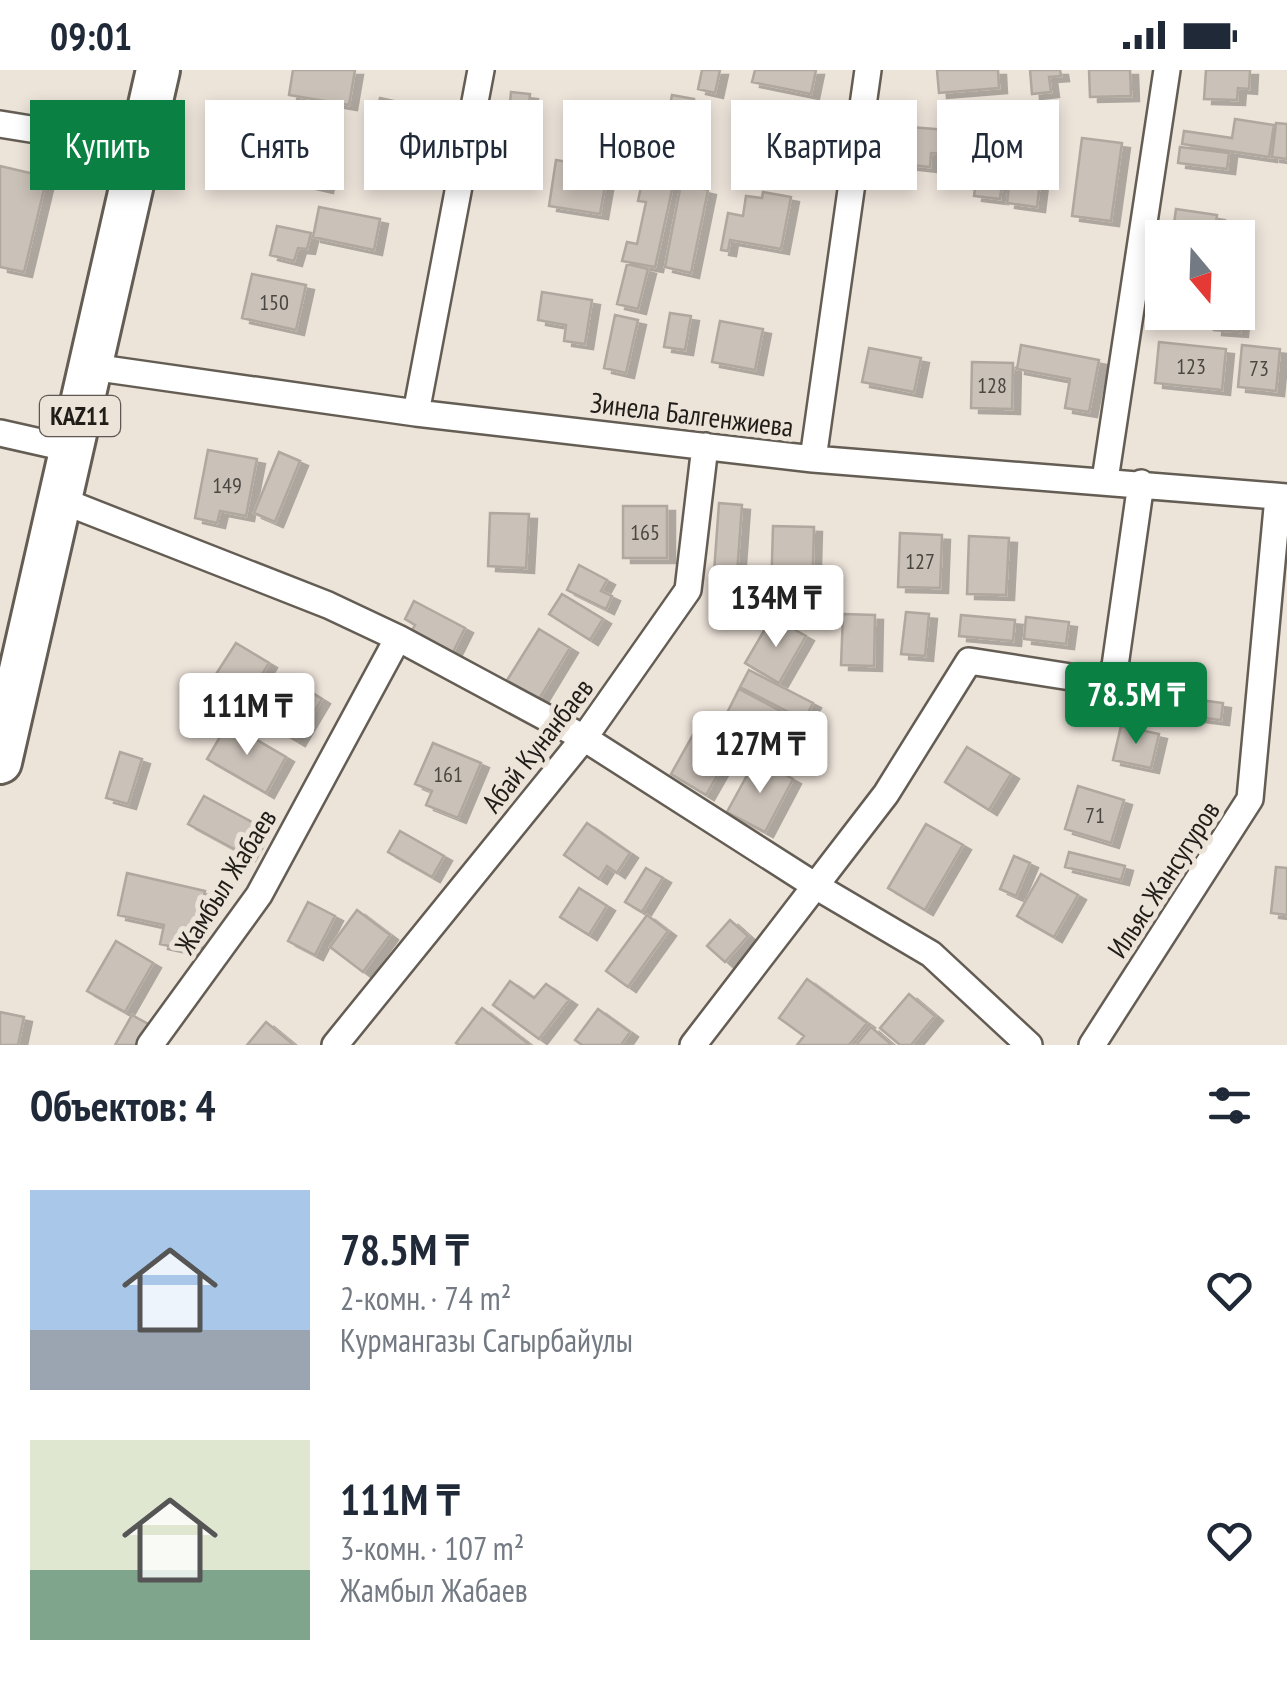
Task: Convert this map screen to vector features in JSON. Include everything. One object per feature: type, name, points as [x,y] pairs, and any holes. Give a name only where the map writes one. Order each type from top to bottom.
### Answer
[{"type":"highway","name":"KAZ11","points":[[152,100],[158,70]]},
{"type":"highway","name":"KAZ11","points":[[0,762],[12,664],[63,501],[71,449],[132,190]]},
{"type":"street","points":[[416,412],[480,70]]},
{"type":"street","points":[[814,458],[868,70]]},
{"type":"street","points":[[1105,480],[1168,70]]},
{"type":"street","points":[[0,124],[30,129]]},
{"type":"street","name":"Зинела Балгенжиева","points":[[92,368],[416,412],[814,458],[1283,497]]},
{"type":"street","points":[[0,433],[71,449]]},
{"type":"street","name":"Абай Кунанбаев","points":[[335,1045],[584,738],[688,590],[705,446]]},
{"type":"street","points":[[692,1045],[886,794],[968,661],[1096,680],[1109,676],[1115,666],[1141,483]]},
{"type":"street","name":"Ильяс Жансугуров","points":[[1092,1045],[1250,799],[1283,497]]},
{"type":"street","points":[[63,501],[328,605],[584,738],[814,885],[931,954],[1030,1045]]},
{"type":"street","name":"Жамбыл Жабаев","points":[[150,1045],[258,894],[398,638]]},
{"type":"building","points":[[293,70],[355,70],[349,105],[344,100],[289,95]]},
{"type":"building","points":[[702,70],[720,70],[715,93],[698,89]]},
{"type":"building","points":[[755,70],[816,70],[811,94],[752,82]]},
{"type":"building","points":[[937,70],[998,70],[999,88],[939,93]]},
{"type":"building","points":[[1030,70],[1060,70],[1061,76],[1049,77],[1051,92],[1032,94]]},
{"type":"building","points":[[1089,70],[1130,70],[1131,96],[1090,97]]},
{"type":"building","points":[[1206,70],[1250,70],[1249,89],[1238,88],[1237,100],[1204,99]]},
{"type":"building","points":[[511,92],[530,94],[529,100],[510,100]]},
{"type":"building","points":[[672,95],[694,99],[694,100],[671,100]]},
{"type":"building","points":[[1235,119],[1274,125],[1269,157],[1182,144],[1184,131],[1232,138]]},
{"type":"building","points":[[1276,123],[1287,124],[1287,159],[1272,157]]},
{"type":"building","points":[[917,128],[937,129],[937,153],[931,153],[930,167],[917,166]]},
{"type":"building","points":[[1082,138],[1122,143],[1111,221],[1072,216]]},
{"type":"building","points":[[1180,147],[1229,153],[1227,169],[1178,163]]},
{"type":"building","points":[[556,160],[563,161],[563,190],[604,190],[600,214],[549,206]]},
{"type":"building","points":[[0,166],[30,173],[30,190],[44,190],[24,272],[0,267]]},
{"type":"building","points":[[640,190],[672,190],[655,267],[622,261],[627,242],[637,244],[646,202],[638,201]]},
{"type":"building","points":[[680,190],[708,190],[691,273],[665,267]]},
{"type":"building","points":[[975,190],[1001,190],[1000,199],[974,196]]},
{"type":"building","points":[[1009,190],[1039,190],[1037,207],[1007,203]]},
{"type":"building","points":[[763,192],[791,197],[781,249],[730,240],[728,251],[721,250],[728,213],[743,216],[746,196],[762,198]]},
{"type":"building","points":[[319,207],[380,219],[374,250],[313,237]]},
{"type":"building","points":[[1176,209],[1217,215],[1216,220],[1174,220]]},
{"type":"building","points":[[277,226],[311,233],[307,249],[298,248],[294,261],[270,255]]},
{"type":"building","points":[[627,264],[648,269],[638,309],[617,304]]},
{"type":"building","points":[[252,274],[306,285],[296,330],[242,318]]},
{"type":"building","points":[[542,292],[592,300],[585,344],[564,341],[566,325],[538,320]]},
{"type":"building","points":[[670,313],[691,316],[685,350],[664,347]]},
{"type":"building","points":[[615,315],[638,320],[626,373],[604,368]]},
{"type":"building","points":[[720,321],[763,329],[755,370],[712,362]]},
{"type":"building","points":[[1159,342],[1226,349],[1222,390],[1155,383]]},
{"type":"building","points":[[1021,345],[1099,360],[1089,412],[1065,408],[1070,379],[1017,369]]},
{"type":"building","points":[[1242,345],[1280,349],[1276,391],[1238,387]]},
{"type":"building","points":[[869,348],[921,358],[914,392],[862,382]]},
{"type":"building","points":[[972,362],[1013,363],[1012,409],[971,408]]},
{"type":"building","points":[[208,450],[257,459],[246,516],[220,511],[217,523],[195,518]]},
{"type":"building","points":[[279,452],[300,461],[275,522],[254,513]]},
{"type":"building","points":[[719,503],[742,505],[736,587],[713,586]]},
{"type":"building","points":[[623,506],[667,506],[667,558],[623,558]]},
{"type":"building","points":[[490,513],[529,514],[526,568],[488,566]]},
{"type":"building","points":[[773,526],[814,527],[812,596],[771,595]]},
{"type":"building","points":[[900,533],[942,535],[940,588],[898,587]]},
{"type":"building","points":[[969,536],[1009,538],[1006,595],[967,594]]},
{"type":"building","points":[[579,565],[607,580],[601,591],[612,596],[606,609],[567,590]]},
{"type":"building","points":[[562,594],[603,619],[590,640],[549,614]]},
{"type":"building","points":[[414,601],[465,628],[451,656],[410,634],[415,625],[405,619]]},
{"type":"building","points":[[906,612],[929,614],[925,656],[901,654]]},
{"type":"building","points":[[843,614],[875,615],[874,666],[841,665]]},
{"type":"building","points":[[961,615],[1015,620],[1013,641],[959,636]]},
{"type":"building","points":[[772,617],[806,636],[779,683],[745,663]]},
{"type":"building","points":[[1026,617],[1069,622],[1066,644],[1024,639]]},
{"type":"building","points":[[539,629],[570,648],[536,704],[504,685]]},
{"type":"building","points":[[236,643],[269,663],[243,705],[209,685]]},
{"type":"building","points":[[749,670],[813,703],[804,720],[740,687]]},
{"type":"building","points":[[295,682],[322,699],[297,741],[259,718],[278,688],[288,694]]},
{"type":"building","points":[[739,689],[803,723],[791,744],[728,711]]},
{"type":"building","points":[[1126,690],[1223,703],[1221,720],[1124,708]]},
{"type":"building","points":[[228,723],[286,757],[266,793],[207,759]]},
{"type":"building","points":[[1121,726],[1159,734],[1151,768],[1113,760]]},
{"type":"building","points":[[694,733],[730,753],[706,795],[671,774]]},
{"type":"building","points":[[433,743],[481,763],[458,818],[426,805],[432,791],[415,784]]},
{"type":"building","points":[[967,747],[1011,774],[989,810],[945,782]]},
{"type":"building","points":[[120,752],[142,759],[128,804],[106,798]]},
{"type":"building","points":[[756,759],[793,779],[765,832],[727,812]]},
{"type":"building","points":[[1078,786],[1124,800],[1111,843],[1065,829]]},
{"type":"building","points":[[204,796],[263,828],[247,856],[188,824]]},
{"type":"building","points":[[587,823],[630,853],[617,873],[607,866],[599,879],[564,855]]},
{"type":"building","points":[[926,824],[963,845],[925,910],[888,888]]},
{"type":"building","points":[[400,831],[444,856],[432,877],[388,852]]},
{"type":"building","points":[[1069,852],[1125,866],[1121,880],[1065,867]]},
{"type":"building","points":[[1014,856],[1030,863],[1016,896],[1000,889]]},
{"type":"building","points":[[1276,867],[1287,868],[1287,915],[1271,913]]},
{"type":"building","points":[[646,868],[663,878],[642,912],[625,902]]},
{"type":"building","points":[[127,873],[205,891],[192,951],[160,944],[164,925],[118,915]]},
{"type":"building","points":[[1041,874],[1078,895],[1054,937],[1017,916]]},
{"type":"building","points":[[579,888],[607,906],[589,935],[560,917]]},
{"type":"building","points":[[308,902],[335,916],[315,955],[288,941]]},
{"type":"building","points":[[357,910],[390,935],[363,972],[330,947]]},
{"type":"building","points":[[647,915],[668,931],[628,987],[606,971]]},
{"type":"building","points":[[730,920],[748,936],[725,962],[707,946]]},
{"type":"building","points":[[116,941],[153,963],[125,1012],[87,991]]},
{"type":"building","points":[[807,979],[867,1023],[849,1045],[797,1045],[804,1036],[779,1018]]},
{"type":"building","points":[[510,981],[534,998],[546,984],[569,1000],[539,1039],[493,1005]]},
{"type":"building","points":[[909,994],[935,1016],[911,1045],[900,1045],[880,1028]]},
{"type":"building","points":[[482,1008],[530,1045],[456,1043]]},
{"type":"building","points":[[598,1009],[630,1032],[621,1045],[582,1045],[575,1040]]},
{"type":"building","points":[[0,1012],[24,1017],[18,1045],[0,1045]]},
{"type":"building","points":[[132,1015],[150,1025],[139,1045],[115,1045]]},
{"type":"building","points":[[266,1022],[294,1045],[247,1045]]},
{"type":"building","points":[[871,1027],[892,1045],[856,1045]]}]
